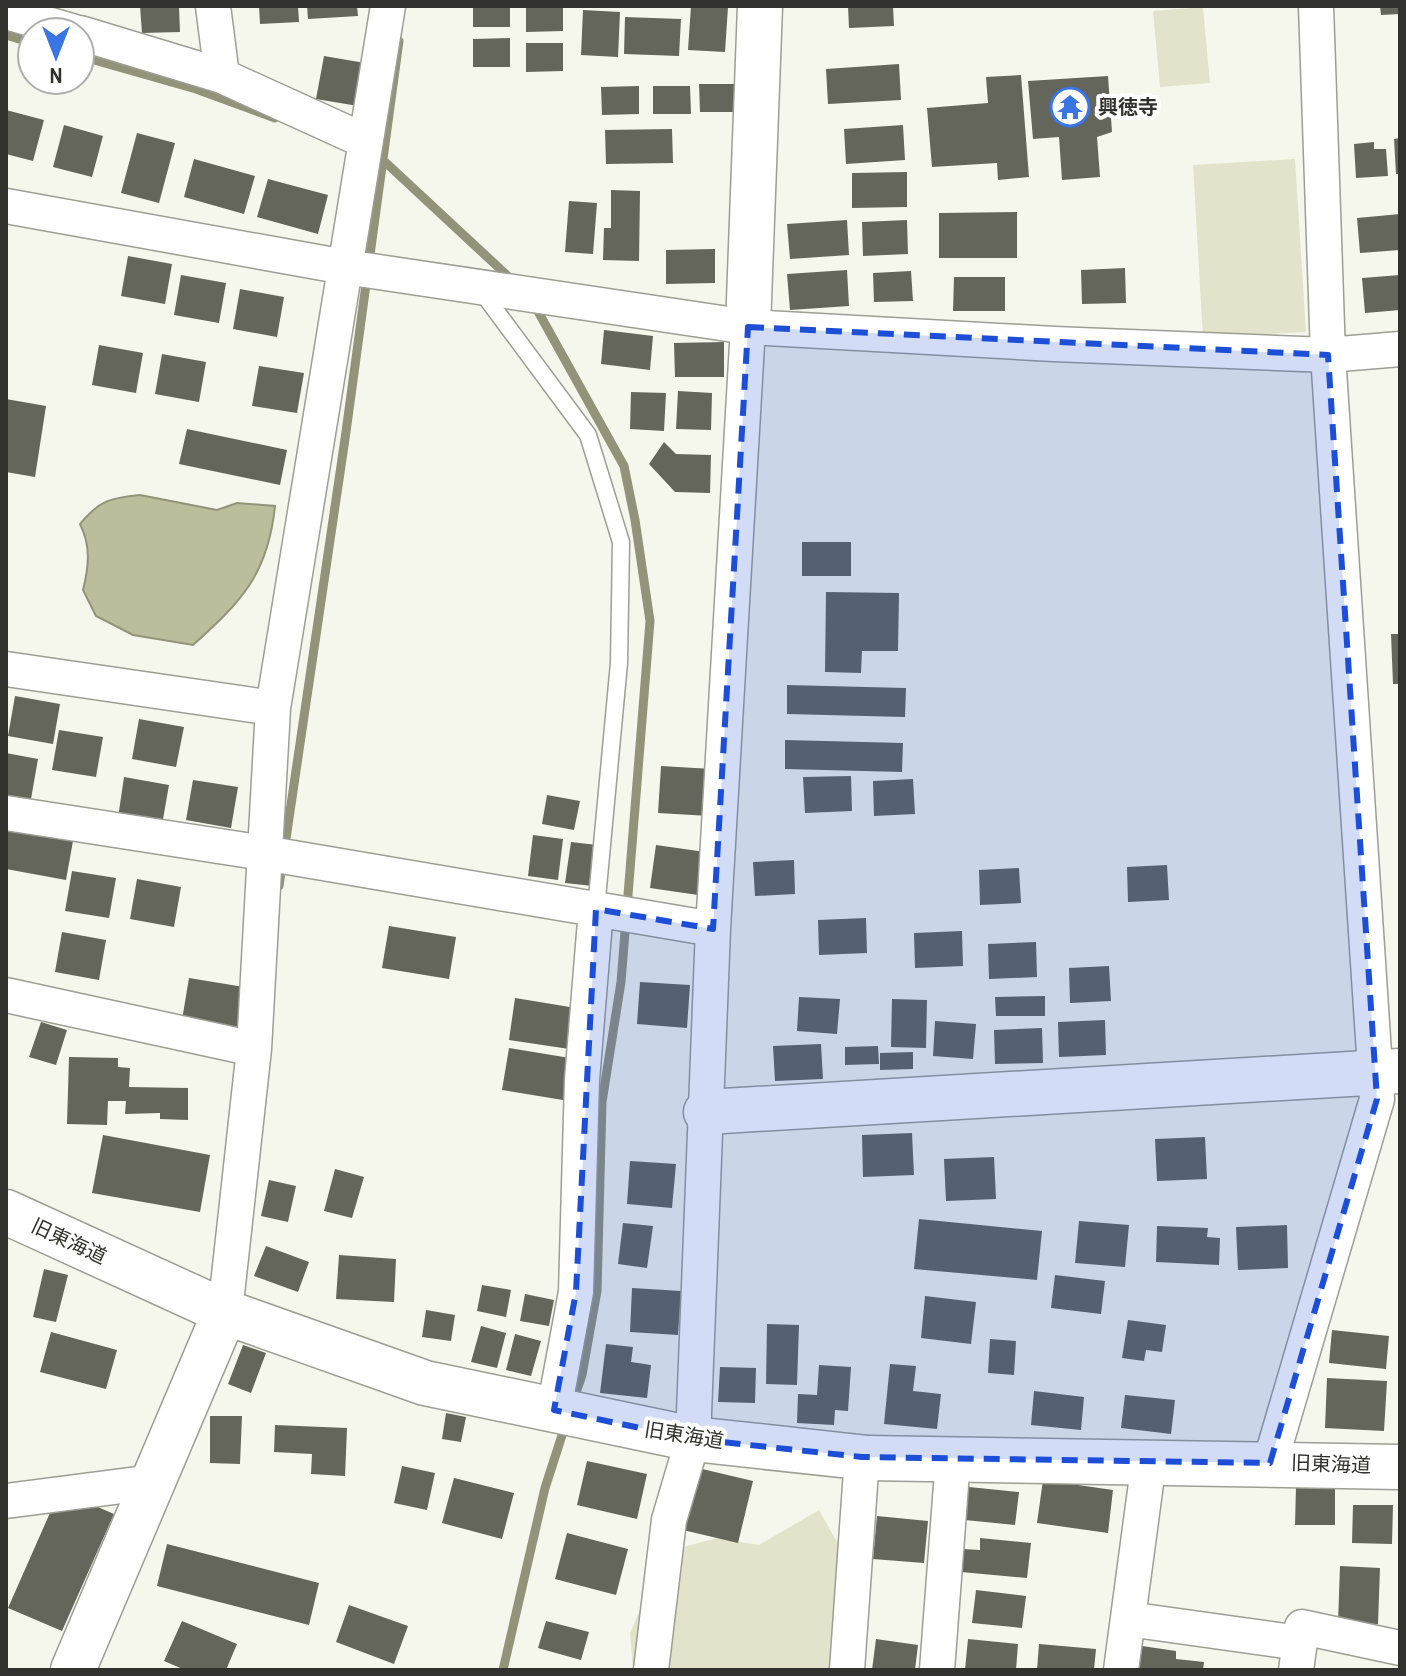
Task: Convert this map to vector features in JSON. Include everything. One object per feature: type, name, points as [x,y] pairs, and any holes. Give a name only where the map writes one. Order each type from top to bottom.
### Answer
[{"type":"street","points":[[213,6],[222,76]]},
{"type":"street","points":[[73,1670],[225,1312],[254,1049],[273,708],[388,6]]},
{"type":"street","points":[[651,1670],[669,1520],[693,1439],[713,929],[748,327],[760,6]]},
{"type":"street","points":[[1270,1463],[1377,1099],[1388,1072],[1328,355],[1316,6]]},
{"type":"street","points":[[96,38],[222,76],[365,141]]},
{"type":"street","points":[[6,206],[345,267],[748,327],[1328,355],[1400,349]]},
{"type":"street","points":[[6,669],[273,708]]},
{"type":"street","points":[[6,813],[713,929]]},
{"type":"street","points":[[567,1413],[576,1292],[582,1080],[596,909]]},
{"type":"street","points":[[6,995],[254,1049]]},
{"type":"street","points":[[706,1112],[1388,1072]]},
{"type":"street","name":"旧東海道","points":[[6,1212],[225,1312],[425,1383],[693,1439],[862,1457],[1400,1467]]},
{"type":"street","points":[[847,1670],[862,1457]]},
{"type":"street","points":[[937,1670],[953,1459]]},
{"type":"street","points":[[1121,1670],[1149,1461]]},
{"type":"street","points":[[6,1501],[153,1482]]},
{"type":"street","points":[[1128,1619],[1298,1656],[1302,1627],[1400,1648]]},
{"type":"lane","points":[[478,287],[588,435],[621,542],[619,663],[596,909]]},
{"type":"highlighted area","points":[[748,327],[1328,355],[1377,1099],[1270,1463],[862,1457],[693,1439],[554,1410],[576,1292],[596,909],[713,929]]},
{"type":"shaded area","points":[[1203,7],[1210,83],[1160,87],[1153,11]]},
{"type":"shaded area","points":[[1295,159],[1306,332],[1203,338],[1193,165]]},
{"type":"shaded area","points":[[140,495],[217,510],[237,503],[275,506],[266,550],[250,584],[226,614],[193,645],[133,635],[96,616],[83,590],[88,556],[80,524],[106,502]]},
{"type":"shaded area","points":[[819,1510],[854,1572],[829,1670],[633,1670],[630,1633],[665,1552],[717,1538],[759,1545]]},
{"type":"building","points":[[140,6],[179,6],[180,32],[142,33]]},
{"type":"building","points":[[259,6],[298,6],[299,22],[260,24]]},
{"type":"building","points":[[307,6],[357,6],[358,16],[308,19]]},
{"type":"building","points":[[473,6],[510,6],[510,27],[473,27]]},
{"type":"building","points":[[526,6],[563,6],[563,31],[526,32]]},
{"type":"building","points":[[691,6],[728,7],[725,52],[688,50]]},
{"type":"building","points":[[848,6],[893,6],[894,26],[849,28]]},
{"type":"building","points":[[1380,6],[1400,6],[1400,14],[1381,15]]},
{"type":"building","points":[[583,10],[620,12],[618,57],[581,55]]},
{"type":"building","points":[[625,17],[681,19],[679,56],[624,54]]},
{"type":"building","points":[[510,38],[510,67],[473,67],[473,39]]},
{"type":"building","points":[[526,43],[563,43],[563,71],[526,72]]},
{"type":"building","points":[[324,56],[365,63],[358,106],[316,99]]},
{"type":"building","points":[[899,64],[901,100],[828,104],[826,69]]},
{"type":"building","points":[[1021,75],[1029,177],[998,180],[997,163],[932,167],[927,108],[988,103],[986,77]]},
{"type":"building","name":"興徳寺","points":[[1108,76],[1112,132],[1097,137],[1100,177],[1062,180],[1059,137],[1033,139],[1028,81]]},
{"type":"building","points":[[699,84],[736,84],[737,112],[700,112]]},
{"type":"building","points":[[639,86],[639,114],[602,115],[601,87]]},
{"type":"building","points":[[653,86],[690,86],[691,114],[653,114]]},
{"type":"building","points":[[6,110],[44,120],[33,161],[6,154]]},
{"type":"building","points":[[64,125],[103,136],[92,177],[53,167]]},
{"type":"building","points":[[903,125],[905,160],[846,164],[844,129]]},
{"type":"building","points":[[672,129],[673,163],[606,164],[605,130]]},
{"type":"building","points":[[137,133],[175,143],[159,203],[121,193]]},
{"type":"building","points":[[1400,138],[1400,174],[1396,174],[1394,139]]},
{"type":"building","points":[[1374,142],[1374,149],[1386,149],[1388,176],[1356,178],[1354,144]]},
{"type":"building","points":[[194,159],[255,176],[244,214],[184,197]]},
{"type":"building","points":[[907,172],[907,207],[852,208],[852,173]]},
{"type":"building","points":[[268,179],[328,195],[318,234],[257,217]]},
{"type":"building","points":[[611,190],[640,191],[639,261],[603,260],[604,228],[611,228]]},
{"type":"building","points":[[569,201],[597,203],[593,254],[565,252]]},
{"type":"building","points":[[1017,212],[1017,258],[939,258],[939,213]]},
{"type":"building","points":[[1400,214],[1400,250],[1360,253],[1357,218]]},
{"type":"building","points":[[847,220],[849,255],[790,259],[787,224]]},
{"type":"building","points":[[907,220],[908,254],[863,256],[862,222]]},
{"type":"building","points":[[715,249],[715,283],[666,284],[666,250]]},
{"type":"building","points":[[128,256],[172,264],[165,304],[121,296]]},
{"type":"building","points":[[1125,268],[1126,303],[1082,304],[1081,270]]},
{"type":"building","points":[[847,270],[849,306],[790,310],[787,274]]},
{"type":"building","points":[[911,271],[913,301],[874,302],[873,273]]},
{"type":"building","points":[[181,275],[226,283],[219,323],[174,315]]},
{"type":"building","points":[[1400,275],[1400,310],[1365,313],[1362,278]]},
{"type":"building","points":[[954,277],[1005,277],[1005,311],[953,311]]},
{"type":"building","points":[[240,289],[284,297],[277,337],[233,329]]},
{"type":"building","points":[[604,330],[653,336],[650,370],[601,364]]},
{"type":"building","points":[[724,342],[724,377],[675,377],[674,343]]},
{"type":"building","points":[[99,345],[143,353],[136,393],[92,385]]},
{"type":"building","points":[[162,354],[206,362],[199,402],[155,394]]},
{"type":"building","points":[[259,366],[304,373],[297,413],[252,406]]},
{"type":"building","points":[[678,391],[712,393],[711,430],[676,429]]},
{"type":"building","points":[[631,392],[666,393],[664,431],[630,429]]},
{"type":"building","points":[[6,399],[46,406],[35,477],[6,472]]},
{"type":"building","points":[[187,429],[287,450],[280,485],[179,464]]},
{"type":"building","points":[[664,442],[676,454],[711,455],[710,493],[675,492],[649,464]]},
{"type":"building","points":[[802,542],[851,542],[851,576],[802,576]]},
{"type":"building","points":[[826,592],[899,593],[898,651],[862,651],[861,673],[825,672]]},
{"type":"building","points":[[1391,634],[1400,634],[1400,684],[1393,684]]},
{"type":"building","points":[[787,685],[906,688],[905,717],[787,714]]},
{"type":"building","points":[[15,696],[60,704],[53,744],[8,736]]},
{"type":"building","points":[[139,719],[184,727],[176,767],[132,759]]},
{"type":"building","points":[[59,730],[103,737],[96,777],[52,770]]},
{"type":"building","points":[[785,740],[903,743],[902,772],[785,769]]},
{"type":"building","points":[[6,753],[38,759],[31,799],[6,795]]},
{"type":"building","points":[[661,766],[712,769],[709,816],[658,813]]},
{"type":"building","points":[[851,776],[852,811],[805,813],[803,777]]},
{"type":"building","points":[[124,777],[169,785],[162,825],[118,818]]},
{"type":"building","points":[[913,779],[915,814],[874,816],[873,781]]},
{"type":"building","points":[[193,780],[238,787],[231,828],[186,820]]},
{"type":"building","points":[[547,795],[580,801],[574,830],[542,824]]},
{"type":"building","points":[[6,828],[73,841],[66,880],[6,869]]},
{"type":"building","points":[[533,835],[563,839],[558,880],[528,876]]},
{"type":"building","points":[[571,842],[597,845],[593,886],[565,883]]},
{"type":"building","points":[[656,845],[705,852],[698,895],[650,888]]},
{"type":"building","points":[[794,860],[795,894],[755,896],[753,862]]},
{"type":"building","points":[[1167,865],[1169,900],[1128,902],[1127,867]]},
{"type":"building","points":[[1019,868],[1021,903],[980,905],[979,870]]},
{"type":"building","points":[[72,871],[116,878],[109,918],[65,911]]},
{"type":"building","points":[[137,879],[181,887],[174,927],[130,919]]},
{"type":"building","points":[[866,918],[867,953],[819,955],[818,920]]},
{"type":"building","points":[[389,926],[456,937],[449,979],[382,968]]},
{"type":"building","points":[[962,931],[963,966],[915,968],[914,933]]},
{"type":"building","points":[[62,932],[106,940],[99,980],[55,972]]},
{"type":"building","points":[[1036,942],[1037,977],[989,979],[988,944]]},
{"type":"building","points":[[1109,966],[1111,1001],[1070,1003],[1069,968]]},
{"type":"building","points":[[189,978],[256,989],[249,1031],[182,1020]]},
{"type":"building","points":[[640,982],[690,985],[687,1028],[637,1024]]},
{"type":"building","points":[[1045,996],[1045,1016],[996,1016],[995,997]]},
{"type":"building","points":[[799,997],[840,999],[837,1034],[797,1031]]},
{"type":"building","points":[[515,998],[582,1009],[576,1050],[509,1040]]},
{"type":"building","points":[[892,999],[927,1000],[926,1048],[891,1047]]},
{"type":"building","points":[[1105,1020],[1106,1055],[1059,1057],[1058,1022]]},
{"type":"building","points":[[935,1021],[976,1024],[973,1059],[933,1056]]},
{"type":"building","points":[[41,1022],[67,1030],[56,1065],[29,1057]]},
{"type":"building","points":[[1042,1028],[1043,1063],[995,1064],[994,1030]]},
{"type":"building","points":[[821,1044],[823,1079],[775,1081],[773,1046]]},
{"type":"building","points":[[878,1046],[879,1064],[845,1065],[845,1047]]},
{"type":"building","points":[[509,1048],[576,1059],[569,1101],[502,1090]]},
{"type":"building","points":[[913,1052],[913,1069],[880,1070],[880,1053]]},
{"type":"building","points":[[69,1057],[118,1058],[118,1067],[130,1068],[129,1087],[188,1088],[188,1120],[160,1119],[160,1113],[125,1114],[126,1101],[108,1101],[107,1125],[67,1124]]},
{"type":"building","points":[[912,1133],[914,1175],[863,1177],[862,1135]]},
{"type":"building","points":[[103,1135],[210,1155],[200,1212],[92,1193]]},
{"type":"building","points":[[1205,1137],[1207,1179],[1157,1181],[1155,1139]]},
{"type":"building","points":[[994,1157],[996,1199],[946,1201],[944,1159]]},
{"type":"building","points":[[630,1161],[676,1164],[672,1208],[627,1204]]},
{"type":"building","points":[[335,1169],[364,1177],[352,1218],[324,1211]]},
{"type":"building","points":[[269,1180],[296,1186],[288,1222],[261,1216]]},
{"type":"building","points":[[919,1219],[1042,1231],[1037,1280],[914,1269]]},
{"type":"building","points":[[1079,1221],[1129,1225],[1125,1267],[1075,1263]]},
{"type":"building","points":[[623,1223],[653,1226],[647,1268],[618,1264]]},
{"type":"building","points":[[1287,1225],[1288,1268],[1238,1270],[1236,1227]]},
{"type":"building","points":[[1157,1226],[1208,1228],[1207,1237],[1220,1238],[1219,1265],[1156,1262]]},
{"type":"building","points":[[266,1246],[309,1262],[298,1292],[254,1276]]},
{"type":"building","points":[[339,1255],[396,1259],[394,1302],[336,1299]]},
{"type":"building","points":[[44,1269],[68,1275],[56,1322],[33,1317]]},
{"type":"building","points":[[1055,1275],[1105,1281],[1101,1314],[1051,1308]]},
{"type":"building","points":[[482,1285],[511,1290],[506,1317],[477,1311]]},
{"type":"building","points":[[632,1288],[681,1291],[678,1335],[630,1332]]},
{"type":"building","points":[[525,1294],[554,1300],[549,1326],[520,1321]]},
{"type":"building","points":[[925,1296],[976,1302],[971,1344],[921,1338]]},
{"type":"building","points":[[426,1310],[455,1315],[451,1341],[422,1337]]},
{"type":"building","points":[[1128,1320],[1166,1325],[1162,1352],[1146,1350],[1144,1361],[1122,1358]]},
{"type":"building","points":[[767,1324],[799,1325],[797,1385],[766,1384]]},
{"type":"building","points":[[481,1326],[506,1333],[497,1368],[471,1362]]},
{"type":"building","points":[[1332,1330],[1389,1336],[1386,1369],[1329,1363]]},
{"type":"building","points":[[51,1332],[117,1350],[106,1389],[40,1372]]},
{"type":"building","points":[[515,1334],[541,1341],[531,1376],[506,1370]]},
{"type":"building","points":[[990,1339],[1016,1341],[1014,1375],[988,1373]]},
{"type":"building","points":[[606,1344],[633,1347],[631,1362],[651,1365],[647,1398],[600,1393]]},
{"type":"building","points":[[243,1345],[266,1353],[251,1393],[228,1384]]},
{"type":"building","points":[[890,1364],[916,1366],[913,1391],[941,1394],[937,1429],[884,1424]]},
{"type":"building","points":[[819,1365],[851,1367],[848,1411],[835,1410],[834,1425],[797,1423],[798,1394],[817,1395]]},
{"type":"building","points":[[720,1367],[756,1368],[755,1403],[718,1402]]},
{"type":"building","points":[[1327,1378],[1387,1381],[1384,1431],[1325,1428]]},
{"type":"building","points":[[1034,1391],[1084,1397],[1081,1430],[1031,1425]]},
{"type":"building","points":[[1125,1395],[1175,1400],[1171,1434],[1121,1428]]},
{"type":"building","points":[[446,1413],[466,1417],[461,1442],[442,1439]]},
{"type":"building","points":[[210,1416],[242,1416],[240,1464],[210,1463]]},
{"type":"building","points":[[275,1425],[347,1428],[345,1476],[311,1474],[312,1454],[274,1452]]},
{"type":"building","points":[[587,1461],[647,1474],[637,1519],[577,1505]]},
{"type":"building","points":[[402,1466],[435,1473],[427,1510],[394,1503]]},
{"type":"building","points":[[698,1468],[753,1481],[738,1543],[683,1530]]},
{"type":"building","points":[[454,1478],[514,1493],[502,1539],[442,1523]]},
{"type":"building","points":[[1043,1480],[1113,1490],[1108,1533],[1037,1523]]},
{"type":"building","points":[[1296,1486],[1335,1487],[1335,1525],[1295,1525]]},
{"type":"building","points":[[969,1487],[1019,1492],[1015,1525],[965,1520]]},
{"type":"building","points":[[84,1501],[114,1514],[62,1631],[8,1608],[53,1506]]},
{"type":"building","points":[[1353,1505],[1393,1505],[1392,1544],[1352,1543]]},
{"type":"building","points":[[877,1516],[928,1521],[924,1563],[873,1559]]},
{"type":"building","points":[[567,1533],[628,1549],[616,1595],[555,1579]]},
{"type":"building","points":[[980,1538],[1031,1543],[1027,1578],[961,1572],[963,1549],[980,1550]]},
{"type":"building","points":[[167,1544],[319,1583],[309,1625],[157,1586]]},
{"type":"building","points":[[1340,1566],[1380,1568],[1378,1624],[1338,1623]]},
{"type":"building","points":[[976,1590],[1026,1596],[1022,1628],[972,1623]]},
{"type":"building","points":[[349,1605],[408,1626],[394,1664],[336,1642]]},
{"type":"building","points":[[182,1621],[237,1644],[226,1670],[185,1670],[164,1661]]},
{"type":"building","points":[[546,1621],[589,1632],[581,1660],[538,1648]]},
{"type":"building","points":[[876,1639],[918,1645],[915,1670],[872,1670]]},
{"type":"building","points":[[968,1639],[1018,1644],[1016,1670],[965,1670]]},
{"type":"building","points":[[1039,1644],[1096,1649],[1094,1670],[1037,1670]]},
{"type":"building","points":[[1142,1646],[1176,1651],[1176,1659],[1204,1662],[1203,1670],[1139,1670]]},
{"type":"waterway","points":[[6,35],[16,38]]},
{"type":"waterway","points":[[279,886],[346,432],[399,41]]},
{"type":"waterway","points":[[96,61],[196,89],[275,118]]},
{"type":"waterway","points":[[371,156],[384,161],[512,280]]},
{"type":"waterway","points":[[535,306],[624,466],[650,621],[621,982],[602,1102],[597,1291],[582,1375],[572,1404]]},
{"type":"waterway","points":[[503,1670],[545,1488],[565,1426]]},
{"type":"place","name":"興徳寺","points":[[1070,107]]}]
